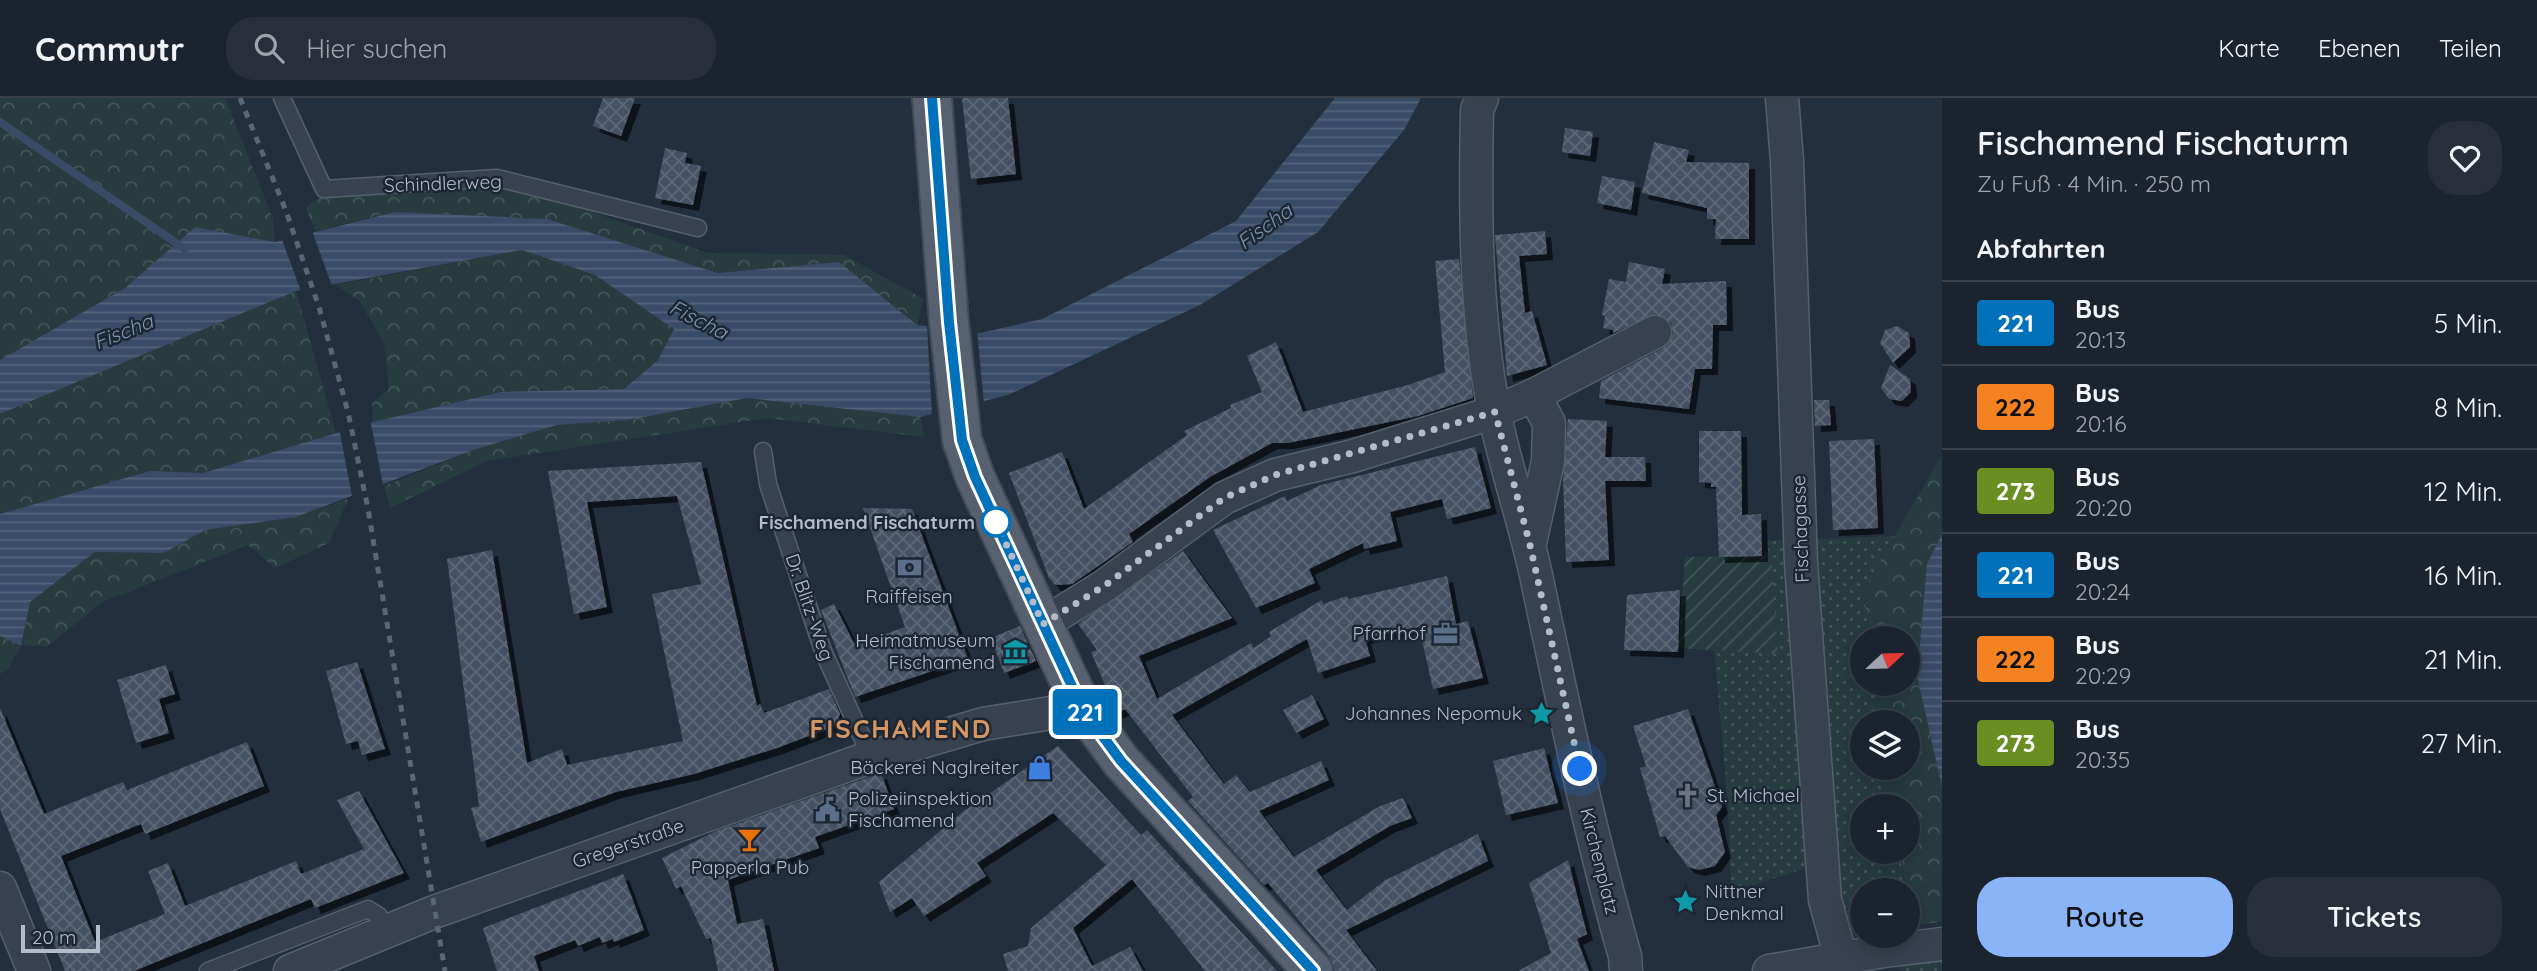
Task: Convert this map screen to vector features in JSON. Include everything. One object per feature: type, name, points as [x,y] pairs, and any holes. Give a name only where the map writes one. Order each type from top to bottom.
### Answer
[{"type":"main road","points":[[932,98],[949,322],[962,440],[975,477],[1082,708],[1121,761],[1313,971]]},
{"type":"street","points":[[1482,98],[1478,110],[1475,201],[1484,349],[1495,412]]},
{"type":"street","name":"Fischagasse","points":[[1782,98],[1787,161],[1802,576],[1825,900],[1840,958]]},
{"type":"street","points":[[1043,624],[1104,586],[1224,498],[1275,475],[1495,412],[1534,395],[1655,332]]},
{"type":"street","name":"Kirchenplatz","points":[[1530,545],[1549,461],[1549,423],[1534,395]]},
{"type":"street","name":"Kirchenplatz","points":[[1495,412],[1530,545],[1580,769],[1594,849],[1625,956],[1626,971]]},
{"type":"street","name":"Gregerstraße","points":[[290,971],[434,912],[872,757],[983,724],[1082,708]]},
{"type":"street","points":[[0,888],[34,971]]},
{"type":"street","points":[[1769,971],[1840,958],[1884,961],[1942,944]]},
{"type":"lane","name":"Schindlerweg","points":[[282,98],[324,189],[497,178],[698,228]]},
{"type":"lane","name":"Dr. Blitz-Weg","points":[[763,452],[768,484],[823,651],[872,757]]},
{"type":"lane","points":[[208,971],[368,909],[379,916],[386,932]]},
{"type":"green space","points":[[0,98],[225,98],[273,219],[275,242],[195,227],[125,288],[0,360]]},
{"type":"green space","points":[[496,186],[564,202],[708,253],[844,255],[924,299],[917,325],[839,262],[718,273],[547,219],[395,212],[315,231],[306,208],[319,197]]},
{"type":"green space","points":[[522,250],[595,275],[675,329],[658,360],[624,389],[501,392],[373,422],[372,403],[389,389],[384,343],[359,300],[335,285]]},
{"type":"green space","points":[[296,291],[336,433],[203,473],[150,471],[0,514],[0,414]]},
{"type":"green space","points":[[747,398],[920,417],[924,437],[767,418],[486,461],[390,508],[384,486],[473,450],[557,425],[627,420]]},
{"type":"green space","points":[[1942,455],[1942,534],[1927,564],[1920,642],[1920,626],[1868,626],[1863,590]]},
{"type":"green space","points":[[348,499],[329,543],[275,568],[248,545],[102,602],[47,647],[21,645],[8,669],[0,674],[0,636],[21,644],[29,602],[95,552],[164,553],[205,530],[296,517]]},
{"type":"green space","points":[[1895,536],[1863,590],[1868,626],[1850,626],[1850,696],[1878,696],[1879,710],[1850,710],[1850,780],[1890,780],[1891,794],[1850,794],[1850,864],[1902,864],[1903,878],[1850,878],[1850,937],[1809,867],[1731,892],[1728,803],[1714,650],[1778,653],[1767,541]]},
{"type":"green space","points":[[1771,553],[1778,654],[1678,648],[1685,557],[1762,556]]},
{"type":"green space","points":[[1920,689],[1942,787],[1942,922],[1920,924],[1920,878],[1904,878],[1902,864],[1920,864],[1920,794],[1891,794],[1890,780],[1920,780],[1920,710],[1879,710],[1878,696],[1920,696]]},
{"type":"green space","points":[[1942,960],[1942,971],[1906,971],[1896,967]]},
{"type":"water","name":"Fischa","points":[[1335,98],[1421,98],[1404,130],[1318,232],[1200,305],[1008,395],[920,417],[747,398],[627,420],[557,425],[473,450],[296,517],[205,530],[164,553],[95,552],[30,602],[21,645],[0,636],[0,514],[150,471],[203,473],[373,422],[501,392],[624,389],[658,360],[674,329],[595,275],[522,250],[296,291],[0,414],[0,360],[125,288],[195,227],[275,242],[395,212],[547,219],[718,273],[839,262],[917,325],[980,333],[1042,319],[1236,221]]},
{"type":"water","points":[[1942,534],[1942,787],[1920,689],[1920,642],[1927,564]]},
{"type":"pier","points":[[311,228],[333,289],[302,294],[281,237]]},
{"type":"pier","points":[[927,324],[977,329],[984,404],[932,417]]},
{"type":"pier","points":[[370,419],[384,490],[353,501],[339,428]]},
{"type":"building","points":[[603,98],[635,98],[621,136],[593,126]]},
{"type":"building","points":[[962,98],[1008,98],[1016,174],[971,179]]},
{"type":"building","points":[[1565,128],[1593,132],[1590,156],[1562,152]]},
{"type":"building","points":[[1654,142],[1689,150],[1686,162],[1749,163],[1749,239],[1715,239],[1716,219],[1707,219],[1707,208],[1642,193]]},
{"type":"building","points":[[665,148],[687,153],[685,163],[701,166],[693,205],[655,198]]},
{"type":"building","points":[[1602,176],[1635,182],[1631,210],[1597,203]]},
{"type":"building","points":[[1545,231],[1547,254],[1519,256],[1525,313],[1532,311],[1547,365],[1507,376],[1495,235]]},
{"type":"building","points":[[1459,259],[1473,398],[1418,416],[1288,443],[1272,443],[1210,477],[1129,534],[1133,542],[1072,584],[1055,585],[1049,578],[1009,473],[1062,452],[1084,509],[1187,435],[1184,431],[1231,408],[1230,405],[1262,392],[1247,356],[1276,342],[1303,412],[1408,385],[1445,372],[1435,261]]},
{"type":"building","points":[[1629,262],[1665,269],[1662,284],[1726,281],[1727,325],[1713,325],[1712,369],[1695,369],[1689,409],[1599,398],[1601,381],[1663,348],[1673,333],[1671,323],[1656,314],[1613,333],[1613,330],[1603,328],[1605,316],[1602,315],[1609,279],[1626,282]]},
{"type":"building","points":[[1897,326],[1909,333],[1910,347],[1893,363],[1880,343],[1885,330]]},
{"type":"building","points":[[1890,365],[1910,379],[1911,392],[1902,401],[1889,399],[1881,388]]},
{"type":"building","points":[[1814,400],[1829,400],[1831,425],[1815,426]]},
{"type":"building","points":[[1568,419],[1607,421],[1605,457],[1645,457],[1646,481],[1605,481],[1609,560],[1566,562],[1563,479]]},
{"type":"building","points":[[1699,431],[1741,431],[1742,515],[1761,514],[1762,556],[1719,557],[1716,487],[1711,487],[1711,483],[1699,482]]},
{"type":"building","points":[[1874,439],[1878,528],[1833,530],[1829,441]]},
{"type":"building","points":[[1475,447],[1491,508],[1447,519],[1442,499],[1390,512],[1397,541],[1364,549],[1363,543],[1309,569],[1315,583],[1256,608],[1213,530],[1285,496],[1287,501],[1321,485]]},
{"type":"building","points":[[701,462],[757,706],[760,704],[764,713],[829,689],[840,714],[835,726],[777,748],[694,774],[616,792],[481,842],[471,808],[479,806],[447,559],[492,550],[527,763],[562,749],[567,765],[683,741],[652,594],[701,584],[677,496],[587,502],[607,607],[574,614],[548,471]]},
{"type":"building","name":"Raiffeisen","points":[[863,508],[912,509],[968,659],[855,697],[821,610],[834,604],[855,645],[905,627]]},
{"type":"building","points":[[1183,551],[1232,618],[1139,656],[1157,699],[1251,643],[1254,648],[1271,636],[1269,632],[1322,600],[1323,604],[1347,596],[1348,599],[1447,576],[1456,624],[1468,621],[1483,678],[1433,689],[1419,627],[1365,638],[1370,656],[1318,673],[1307,639],[1172,715],[1224,784],[1236,775],[1250,792],[1321,761],[1329,780],[1259,811],[1294,857],[1380,806],[1403,798],[1412,818],[1390,826],[1316,870],[1347,910],[1384,881],[1478,834],[1488,861],[1346,930],[1377,971],[1335,971],[1329,956],[1268,883],[1264,885],[1188,801],[1193,797],[1125,709],[1117,713],[1091,652],[1097,650],[1078,624]]},
{"type":"building","points":[[1680,590],[1678,652],[1624,650],[1627,595]]},
{"type":"building","points":[[1020,626],[1036,661],[1004,673],[991,638]]},
{"type":"building","points":[[357,662],[385,749],[362,755],[358,741],[346,744],[326,671]]},
{"type":"building","points":[[166,665],[175,694],[159,699],[169,733],[136,743],[117,680]]},
{"type":"building","points":[[1312,695],[1324,719],[1296,733],[1283,710]]},
{"type":"building","points":[[0,708],[44,814],[123,782],[127,790],[247,742],[264,786],[145,834],[141,824],[61,856],[95,942],[165,914],[148,871],[168,863],[185,906],[296,861],[301,874],[364,849],[337,800],[359,791],[404,873],[315,908],[311,899],[134,971],[65,971],[0,809]]},
{"type":"building","name":"St. Michael","points":[[1688,709],[1722,807],[1716,815],[1725,852],[1715,866],[1699,870],[1688,867],[1665,836],[1660,837],[1640,768],[1646,766],[1633,726]]},
{"type":"building","points":[[1058,746],[1141,835],[1147,830],[1277,971],[1205,971],[1132,879],[1073,928],[1092,966],[1130,947],[1143,971],[1008,971],[1003,954],[1028,946],[1031,928],[1106,865],[1053,813],[977,863],[986,876],[924,916],[912,898],[890,912],[879,882],[964,811]]},
{"type":"building","points":[[1544,748],[1558,803],[1506,815],[1493,761]]},
{"type":"building","points":[[881,773],[894,809],[815,837],[819,848],[728,880],[737,924],[763,919],[774,971],[718,971],[711,938],[706,939],[681,886],[676,889],[662,858],[716,831]]},
{"type":"building","points":[[1568,860],[1587,934],[1577,939],[1589,971],[1518,971],[1551,953],[1529,883]]},
{"type":"building","points":[[623,874],[644,930],[614,942],[613,939],[602,943],[600,937],[578,946],[575,940],[534,956],[539,971],[497,971],[483,928]]},
{"type":"waterway","points":[[0,122],[185,249]]},
{"type":"railway","points":[[240,98],[286,211],[319,307],[348,412],[368,509],[445,971]]},
{"type":"bus line","name":"221","points":[[932,98],[949,322],[962,440],[975,477],[1082,708],[1121,761],[1313,971]]},
{"type":"place","name":"Fischamend Fischaturm","points":[[996,522]]},
{"type":"place","name":"Raiffeisen","points":[[909,568]]},
{"type":"place","name":"Pfarrhof","points":[[1446,633]]},
{"type":"place","name":"Heimatmuseum Fischamend","points":[[1015,651]]},
{"type":"place","name":"Johannes Nepomuk","points":[[1542,713]]},
{"type":"place","name":"Bäckerei Naglreiter","points":[[1039,767]]},
{"type":"place","name":"St. Michael","points":[[1687,795]]},
{"type":"place","name":"Polizeiinspektion Fischamend","points":[[828,809]]},
{"type":"place","name":"Papperla Pub","points":[[750,839]]},
{"type":"place","name":"Nittner Denkmal","points":[[1685,902]]},
{"type":"district","name":"FISCHAMEND","points":[[901,728]]},
{"type":"route","points":[[996,522],[1043,624],[1104,586],[1224,498],[1275,475],[1353,456],[1495,412],[1530,545],[1580,769]]}]
